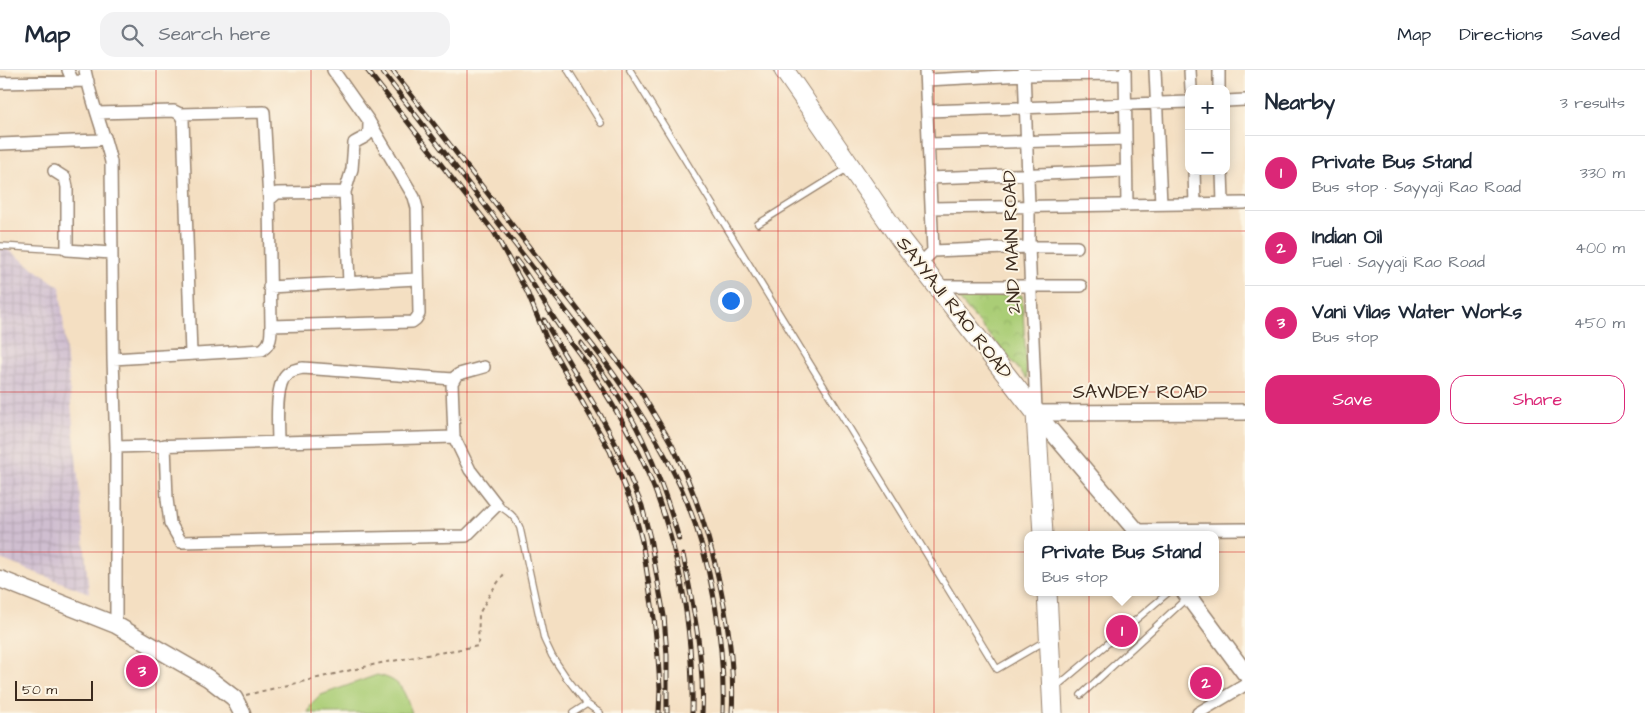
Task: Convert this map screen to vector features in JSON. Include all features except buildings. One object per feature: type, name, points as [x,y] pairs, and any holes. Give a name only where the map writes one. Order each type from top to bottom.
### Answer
[{"type":"main road","name":"SAYYAJI RAO ROAD","points":[[784,70],[901,240],[927,258],[937,286],[1036,413],[1136,531]]},
{"type":"main road","points":[[1036,413],[1043,531]]},
{"type":"main road","points":[[0,580],[116,625],[208,678],[234,698],[242,713]]},
{"type":"main road","points":[[1047,596],[1054,713]]},
{"type":"main road","points":[[1188,596],[1239,656],[1245,673]]},
{"type":"street","points":[[68,70],[73,82]]},
{"type":"street","points":[[271,326],[412,322],[416,320],[419,314],[417,208],[414,197],[369,120],[333,70]]},
{"type":"street","points":[[1156,70],[1161,204]]},
{"type":"street","points":[[1190,70],[1191,85]]},
{"type":"street","points":[[1219,70],[1219,85]]},
{"type":"street","points":[[1077,247],[1029,247],[927,258],[930,208],[925,75],[1125,72],[1127,205]]},
{"type":"street","name":"2ND MAIN ROAD","points":[[1024,73],[1036,413]]},
{"type":"street","points":[[0,84],[73,82],[87,76],[96,113],[112,162],[111,253],[116,447],[116,625]]},
{"type":"street","points":[[1230,101],[1245,100]]},
{"type":"street","points":[[927,111],[1185,102]]},
{"type":"street","points":[[96,113],[164,110],[180,114],[264,112],[269,200],[271,326],[268,346],[262,350],[113,359]]},
{"type":"street","points":[[180,114],[183,120],[191,354]]},
{"type":"street","points":[[349,283],[345,192],[352,169],[354,143],[366,138],[369,133],[369,120]]},
{"type":"street","points":[[0,144],[98,140],[105,137]]},
{"type":"street","points":[[928,144],[1126,139]]},
{"type":"street","points":[[54,171],[65,178],[68,187],[67,250],[111,253]]},
{"type":"street","points":[[929,178],[1126,171]]},
{"type":"street","points":[[1194,175],[1195,204]]},
{"type":"street","points":[[1222,175],[1224,203]]},
{"type":"street","points":[[269,200],[277,193],[345,192]]},
{"type":"street","points":[[930,208],[1245,203]]},
{"type":"street","points":[[270,287],[417,279]]},
{"type":"street","points":[[937,286],[1081,286]]},
{"type":"street","points":[[165,445],[170,523],[180,542],[466,536],[497,504],[470,470],[454,437],[452,382],[459,374],[484,367]]},
{"type":"street","points":[[278,442],[279,389],[283,377],[290,371],[303,368],[453,379]]},
{"type":"street","name":"SAWDEY ROAD","points":[[1036,413],[1245,412]]},
{"type":"street","points":[[116,447],[454,437]]},
{"type":"street","points":[[1191,531],[1245,530]]},
{"type":"street","points":[[1198,713],[1245,685]]},
{"type":"lane","points":[[568,70],[601,123]]},
{"type":"lane","points":[[630,70],[997,669],[1049,638]]},
{"type":"lane","points":[[758,224],[850,167]]},
{"type":"lane","points":[[0,246],[67,250]]},
{"type":"lane","points":[[497,504],[516,519],[520,528],[544,638],[552,656],[587,704],[600,713]]},
{"type":"lane","points":[[1052,690],[1164,596]]},
{"type":"lane","points":[[1081,695],[1186,596]]},
{"type":"lane","points":[[573,713],[587,704]]},
{"type":"path","points":[[234,698],[381,663],[478,646],[479,614],[504,574]]},
{"type":"shaded area","points":[[0,244],[60,287],[89,593],[0,559]]},
{"type":"green space","points":[[955,295],[1022,295],[1027,379]]},
{"type":"green space","points":[[377,675],[397,683],[407,698],[412,713],[308,713],[311,705],[321,695]]},
{"type":"railway","points":[[367,70],[494,232],[527,292],[547,340],[610,451],[633,507],[642,541],[658,657],[659,713]]},
{"type":"railway","points":[[381,70],[603,359],[656,439],[682,490],[701,542],[708,570],[719,628],[722,657],[723,713]]},
{"type":"railway","points":[[392,70],[640,390],[671,443],[685,472],[697,505],[718,575],[730,646],[732,713]]},
{"type":"railway","points":[[516,260],[609,399],[640,455],[655,490],[677,562],[684,599],[692,675],[692,713]]},
{"type":"railway","points":[[544,320],[601,416],[617,447],[642,506],[650,538],[664,616],[667,655],[667,713]]},
{"type":"railway","points":[[581,343],[613,388],[639,431],[658,476],[679,539]]},
{"type":"railway","points":[[683,555],[700,654],[702,713]]},
{"type":"place","name":"Private Bus Stand","points":[[1122,631]]},
{"type":"place","name":"Vani Vilas Water Works","points":[[142,671]]},
{"type":"place","name":"Indian Oil","points":[[1206,683]]}]
